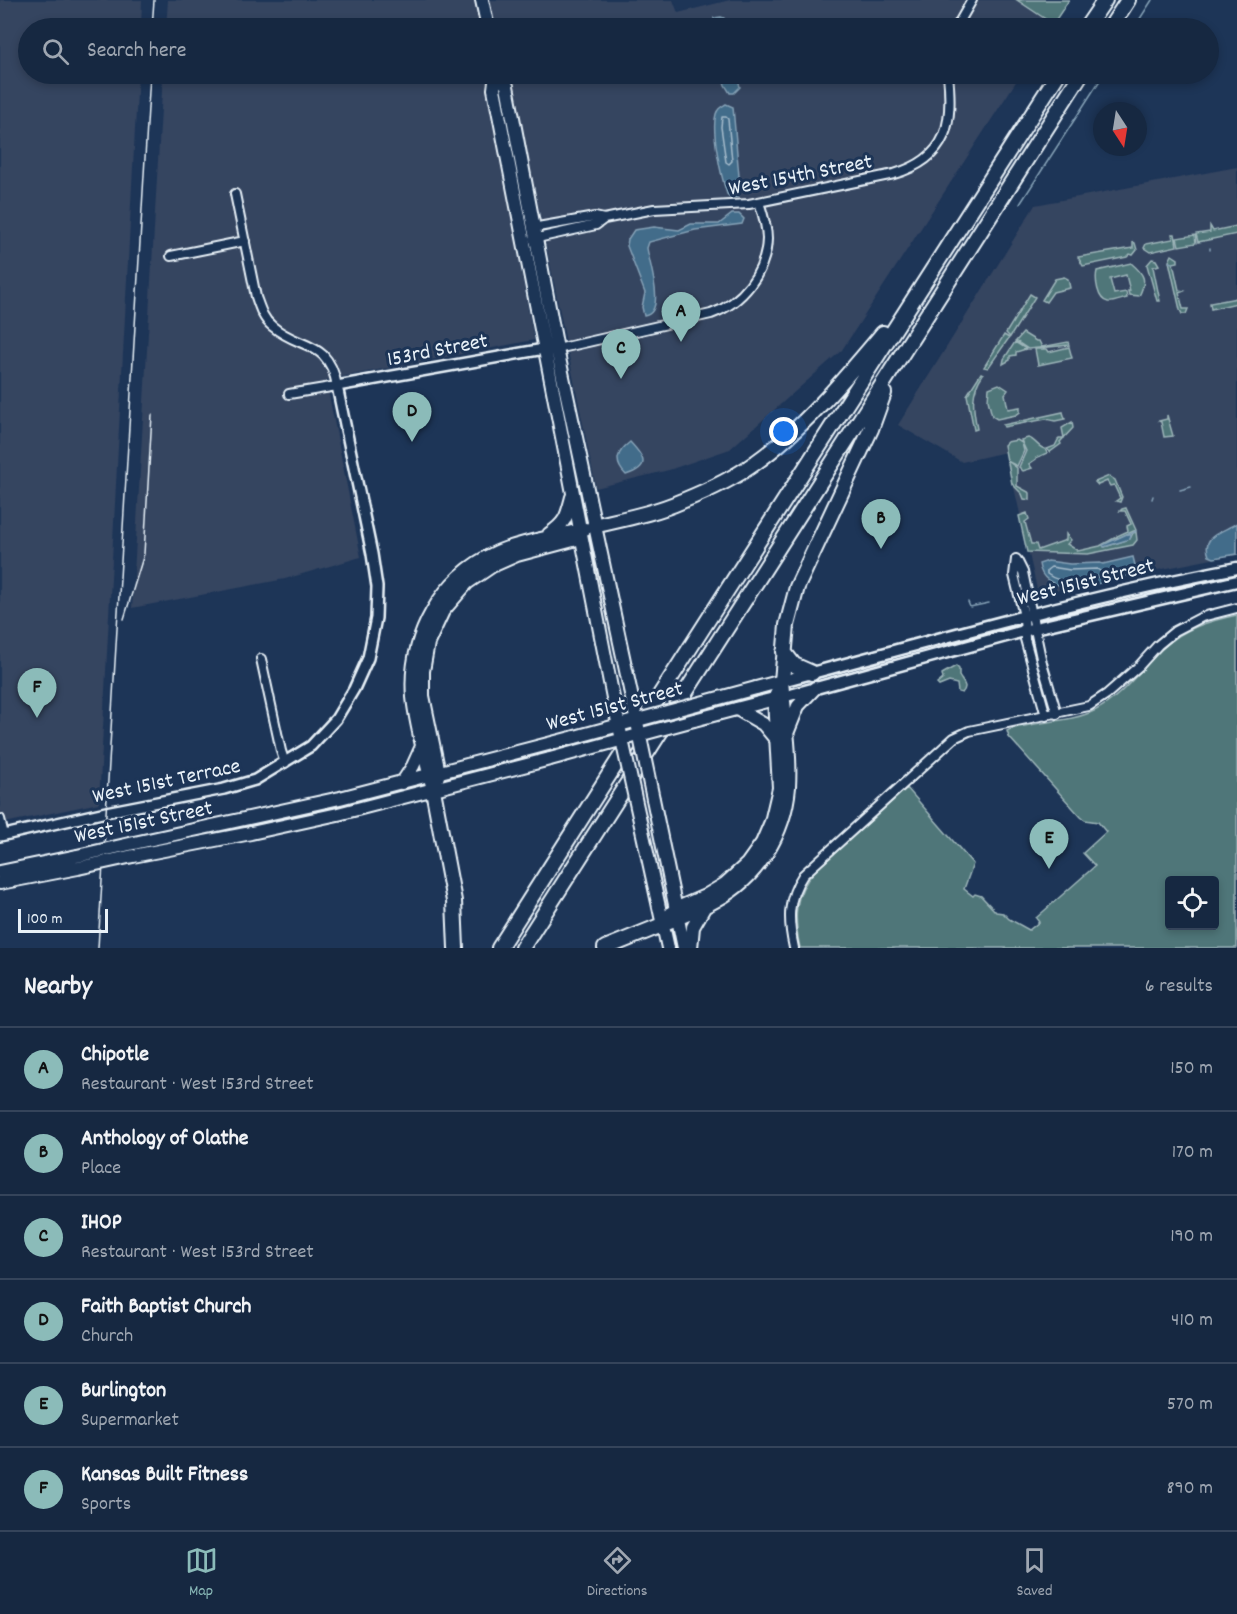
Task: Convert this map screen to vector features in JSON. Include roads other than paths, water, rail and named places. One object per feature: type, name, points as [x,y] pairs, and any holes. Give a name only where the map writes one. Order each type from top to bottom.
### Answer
[{"type":"highway","points":[[1093,18],[1105,0]]},
{"type":"highway","points":[[1116,18],[1128,0]]},
{"type":"highway","points":[[499,948],[1052,84]]},
{"type":"highway","points":[[522,948],[1075,84]]},
{"type":"highway","points":[[594,526],[681,502],[757,462],[790,434],[850,372],[922,285]]},
{"type":"highway","points":[[782,681],[787,625],[797,587],[871,429],[891,371]]},
{"type":"highway","points":[[784,652],[794,665],[812,673]]},
{"type":"highway","points":[[432,790],[454,901],[456,948]]},
{"type":"highway","points":[[605,948],[662,924]]},
{"type":"main road","points":[[482,0],[486,18]]},
{"type":"main road","points":[[495,84],[494,89],[522,236],[594,526],[684,948]]},
{"type":"main road","points":[[506,84],[535,233],[572,495],[615,708],[668,948]]},
{"type":"main road","points":[[546,537],[561,526],[572,495]]},
{"type":"main road","points":[[432,790],[434,774],[422,684],[425,658],[436,623],[457,592],[478,574],[504,560],[559,544],[594,526]]},
{"type":"main road","points":[[434,774],[423,744],[414,698],[413,675],[418,642],[431,612],[451,585],[476,564],[505,549],[546,537],[580,534]]},
{"type":"main road","points":[[559,544],[568,548],[587,564]]},
{"type":"main road","name":"West 151st Street","points":[[0,884],[78,862],[402,783],[1028,615],[1145,586],[1237,568]]},
{"type":"main road","name":"West 151st Street","points":[[133,850],[251,833],[432,790],[1029,630],[1237,581]]},
{"type":"main road","points":[[676,914],[705,906],[732,891],[756,868],[776,837],[783,819],[789,787],[779,698],[782,681]]},
{"type":"main road","points":[[662,924],[724,884],[747,864],[762,843],[771,822],[779,788],[782,738],[798,706],[815,688]]},
{"type":"main road","points":[[737,709],[782,738]]},
{"type":"main road","points":[[402,783],[423,744]]},
{"type":"main road","name":"West 151st Street","points":[[0,872],[78,862]]},
{"type":"main road","points":[[691,948],[693,927],[705,906]]},
{"type":"street","points":[[962,18],[972,0]]},
{"type":"street","name":"West 154th Street","points":[[522,236],[596,225],[604,219],[673,207],[724,206],[759,202],[894,174],[912,168],[928,158],[943,140],[948,123],[949,84]]},
{"type":"street","points":[[235,194],[256,297],[262,313],[270,325],[320,351],[335,372],[338,386],[289,394]]},
{"type":"street","points":[[550,349],[711,314],[734,303],[756,277],[766,249],[766,232],[759,202]]},
{"type":"street","points":[[171,256],[244,240]]},
{"type":"street","name":"153rd Street","points":[[338,386],[550,349]]},
{"type":"street","name":"West 151st Terrace","points":[[2,836],[110,811],[224,789],[255,780],[310,746],[336,719],[354,689],[368,658],[376,618],[377,587],[338,386]]},
{"type":"street","points":[[1028,615],[1014,575],[1016,559],[1023,572],[1028,615],[1034,676],[1046,716]]},
{"type":"street","points":[[794,948],[789,907],[798,882],[809,868],[959,735],[969,731],[1081,709],[1101,699],[1139,666],[1158,645],[1184,626],[1202,617],[1237,608]]},
{"type":"street","points":[[1029,630],[1042,663],[1057,714]]},
{"type":"street","points":[[261,659],[285,763]]},
{"type":"street","points":[[0,819],[2,836]]},
{"type":"water","points":[[739,84],[740,87],[734,93],[730,93],[725,85]]},
{"type":"water","points":[[726,104],[733,107],[740,188],[738,197],[731,198],[727,194],[722,176],[715,131],[717,112]]},
{"type":"water","points":[[732,214],[739,214],[744,219],[742,224],[695,230],[649,242],[647,248],[656,297],[651,313],[644,316],[642,307],[645,293],[627,246],[628,239],[634,230],[654,227],[679,230],[691,224],[719,224]]},
{"type":"water","points":[[630,442],[642,457],[643,462],[639,469],[626,475],[619,466],[618,457]]},
{"type":"water","points":[[1237,523],[1237,554],[1214,558],[1209,556],[1207,549],[1210,539]]},
{"type":"water","points":[[1129,533],[1130,539],[1104,547],[1103,545]]},
{"type":"water","points":[[1133,557],[1137,573],[1080,586],[1053,583],[1044,576],[1039,564],[1048,561],[1103,564]]},
{"type":"waterway","points":[[1140,18],[1152,0]]},
{"type":"waterway","points":[[1020,204],[1098,84]]},
{"type":"waterway","points":[[1169,262],[1173,263]]},
{"type":"waterway","points":[[1180,490],[1191,487]]},
{"type":"waterway","points":[[1129,535],[1136,531]]},
{"type":"waterway","points":[[968,602],[970,607],[989,603]]},
{"type":"railway","points":[[153,18],[154,0]]},
{"type":"railway","points":[[98,948],[149,84]]},
{"type":"railway","points":[[124,619],[144,554],[152,415]]},
{"type":"place","name":"Chipotle","points":[[681,342]]},
{"type":"place","name":"IHOP","points":[[621,379]]},
{"type":"place","name":"Faith Baptist Church","points":[[412,442]]},
{"type":"place","name":"Anthology of Olathe","points":[[881,549]]},
{"type":"place","name":"Kansas Built Fitness","points":[[37,718]]},
{"type":"place","name":"Burlington","points":[[1049,869]]}]
